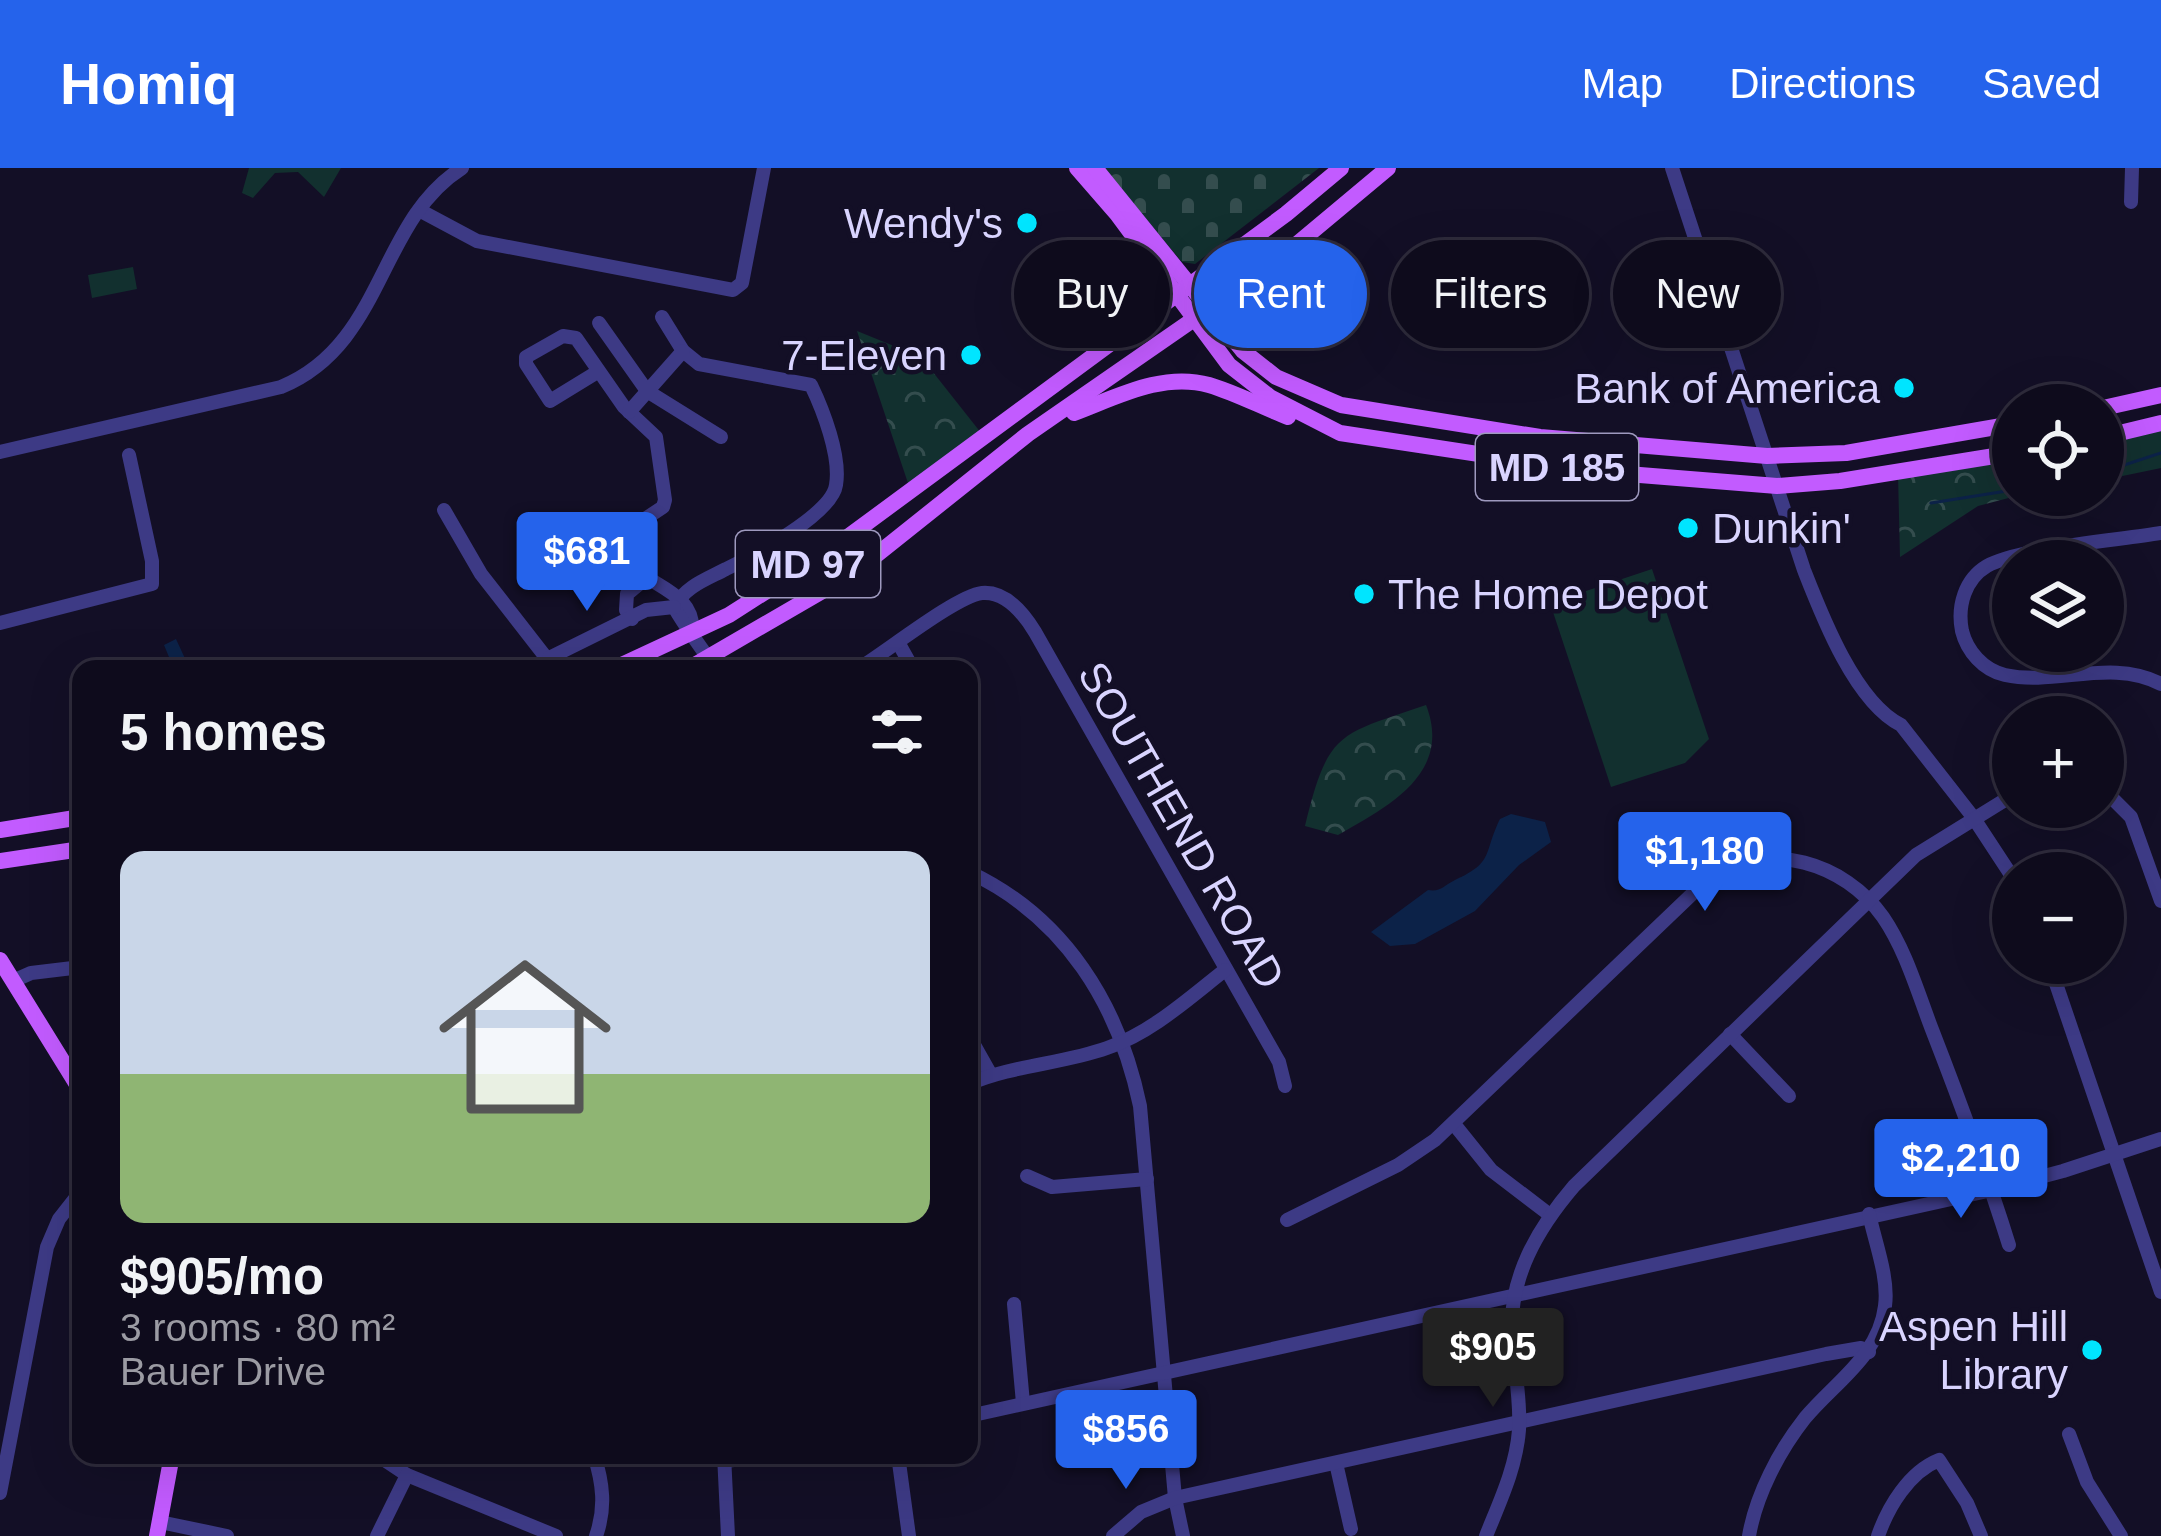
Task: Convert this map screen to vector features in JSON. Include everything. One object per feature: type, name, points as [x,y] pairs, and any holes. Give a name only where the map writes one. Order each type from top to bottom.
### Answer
[{"type":"main road","points":[[1077,168],[1184,289]]},
{"type":"main road","points":[[1095,168],[1184,289]]},
{"type":"main road","name":"MD 97","points":[[633,660],[729,615],[826,553],[1341,168]]},
{"type":"main road","name":"MD 97","points":[[1304,240],[1388,168]]},
{"type":"main road","name":"MD 185","points":[[1184,289],[1194,304]]},
{"type":"main road","name":"MD 97","points":[[717,660],[855,572],[1045,423],[1194,321]]},
{"type":"main road","name":"MD 185","points":[[1223,348],[1241,375],[1289,408],[1340,433],[1569,468],[1777,486],[1992,456]]},
{"type":"main road","name":"MD 185","points":[[1239,348],[1276,377],[1341,405],[1540,437],[1767,456],[1846,453],[1992,428]]},
{"type":"main road","points":[[1045,423],[1139,388],[1189,381],[1340,433]]},
{"type":"main road","points":[[2124,403],[2161,394]]},
{"type":"main road","points":[[2124,432],[2161,423]]},
{"type":"main road","points":[[0,828],[72,819]]},
{"type":"main road","points":[[0,861],[72,850]]},
{"type":"main road","points":[[0,876],[42,854]]},
{"type":"main road","points":[[0,961],[72,1076]]},
{"type":"main road","points":[[159,1529],[170,1464]]},
{"type":"street","points":[[0,452],[281,387],[307,376],[338,350],[419,210],[462,168]]},
{"type":"street","points":[[419,210],[477,242],[733,290],[742,283],[764,168]]},
{"type":"street","points":[[1672,168],[1815,596],[1848,664],[1874,702],[1900,725],[1996,852]]},
{"type":"street","points":[[2131,202],[2132,168]]},
{"type":"street","points":[[557,660],[639,614],[678,601],[789,532],[832,496],[837,484],[812,385],[698,364],[683,351],[662,317]]},
{"type":"street","points":[[599,323],[647,391],[722,437]]},
{"type":"street","points":[[599,371],[550,401],[526,357],[572,335],[599,371],[629,412],[656,437],[663,507],[624,534],[631,560],[648,581],[678,601],[683,626],[710,660]]},
{"type":"street","points":[[629,412],[683,351]]},
{"type":"street","points":[[0,623],[152,584],[152,560],[129,455]]},
{"type":"street","points":[[444,510],[481,574],[550,660]]},
{"type":"street","points":[[2161,533],[2004,558],[1977,574],[1960,604],[1965,642],[1977,660],[2006,675],[2119,672],[2161,684]]},
{"type":"street","points":[[639,614],[626,610],[627,594],[648,581]]},
{"type":"street","points":[[639,614],[648,581]]},
{"type":"street","name":"SOUTHEND ROAD","points":[[899,644],[962,600],[982,593],[1011,603],[1035,632],[1280,1062],[1286,1086]]},
{"type":"street","points":[[873,660],[899,644],[909,660]]},
{"type":"street","points":[[1486,1536],[1511,1474],[1520,1423],[1512,1334],[1515,1294],[1531,1246],[1550,1215],[1574,1186],[1916,855],[1992,807]]},
{"type":"street","points":[[2124,810],[2131,817],[2161,901]]},
{"type":"street","points":[[1287,1220],[1398,1165],[1454,1124],[1695,890],[1733,862],[1760,856],[1790,857],[1822,870],[1868,900],[1883,917],[1901,951],[2009,1245]]},
{"type":"street","points":[[978,876],[1053,931],[1102,996],[1124,1042],[1140,1106],[1175,1498],[1183,1536]]},
{"type":"street","points":[[13,981],[31,973],[72,968]]},
{"type":"street","points":[[978,1080],[1124,1042],[1225,970]]},
{"type":"street","points":[[2056,984],[2161,1292]]},
{"type":"street","points":[[1730,1034],[1789,1096]]},
{"type":"street","points":[[978,1052],[991,1075]]},
{"type":"street","points":[[1454,1124],[1491,1170],[1550,1215]]},
{"type":"street","points":[[978,1414],[1991,1190],[2161,1138]]},
{"type":"street","points":[[1027,1176],[1052,1186],[1147,1179]]},
{"type":"street","points":[[0,1493],[47,1247],[72,1202]]},
{"type":"street","points":[[1748,1536],[1782,1452],[1805,1418],[1869,1352],[1880,1330],[1886,1294],[1869,1214]]},
{"type":"street","points":[[1014,1304],[1023,1403]]},
{"type":"street","points":[[1113,1536],[1141,1512],[1175,1498],[1826,1354],[1861,1348],[1869,1352]]},
{"type":"street","points":[[2069,1434],[2087,1483],[2121,1536]]},
{"type":"street","points":[[1878,1536],[1900,1493],[1926,1466],[1939,1460],[1967,1503],[1981,1536]]},
{"type":"street","points":[[1336,1463],[1351,1529]]},
{"type":"street","points":[[390,1464],[556,1536]]},
{"type":"street","points":[[596,1536],[604,1505],[597,1464]]},
{"type":"street","points":[[724,1464],[728,1536]]},
{"type":"street","points":[[899,1464],[909,1536]]},
{"type":"street","points":[[377,1536],[407,1475]]},
{"type":"street","points":[[159,1529],[227,1536]]},
{"type":"green space","points":[[249,168],[341,168],[324,197],[298,172],[275,173],[253,198],[242,193]]},
{"type":"green space","points":[[1104,168],[1319,168],[1226,240],[1194,240],[1194,264],[1182,262],[1170,248],[1170,240],[1164,240]]},
{"type":"green space","points":[[133,267],[137,289],[92,298],[88,275]]},
{"type":"green space","points":[[857,331],[921,357],[985,438],[911,492]]},
{"type":"green space","points":[[2161,423],[2161,468],[2124,476],[2124,432]]},
{"type":"green space","points":[[1992,457],[1992,502],[1978,506],[1900,557],[1898,473]]},
{"type":"green space","points":[[1652,569],[1709,739],[1685,763],[1611,787],[1550,603]]},
{"type":"green space","points":[[1426,705],[1431,750],[1410,785],[1376,813],[1338,835],[1305,826],[1321,771],[1341,741],[1373,723]]},
{"type":"water","points":[[176,639],[186,660],[163,660],[169,657],[164,645]]},
{"type":"water","points":[[1511,814],[1545,822],[1551,842],[1519,865],[1475,911],[1415,944],[1390,946],[1371,932],[1428,890],[1477,868],[1500,819]]},
{"type":"waterway","points":[[2124,465],[2161,453]]},
{"type":"waterway","points":[[1931,503],[1992,493]]},
{"type":"place","name":"Wendy's","points":[[1027,223]]},
{"type":"place","name":"7-Eleven","points":[[971,355]]},
{"type":"place","name":"Bank of America","points":[[1904,388]]},
{"type":"place","name":"Dunkin'","points":[[1688,528]]},
{"type":"place","name":"The Home Depot","points":[[1364,594]]},
{"type":"place","name":"Aspen Hill Library","points":[[2092,1350]]}]
